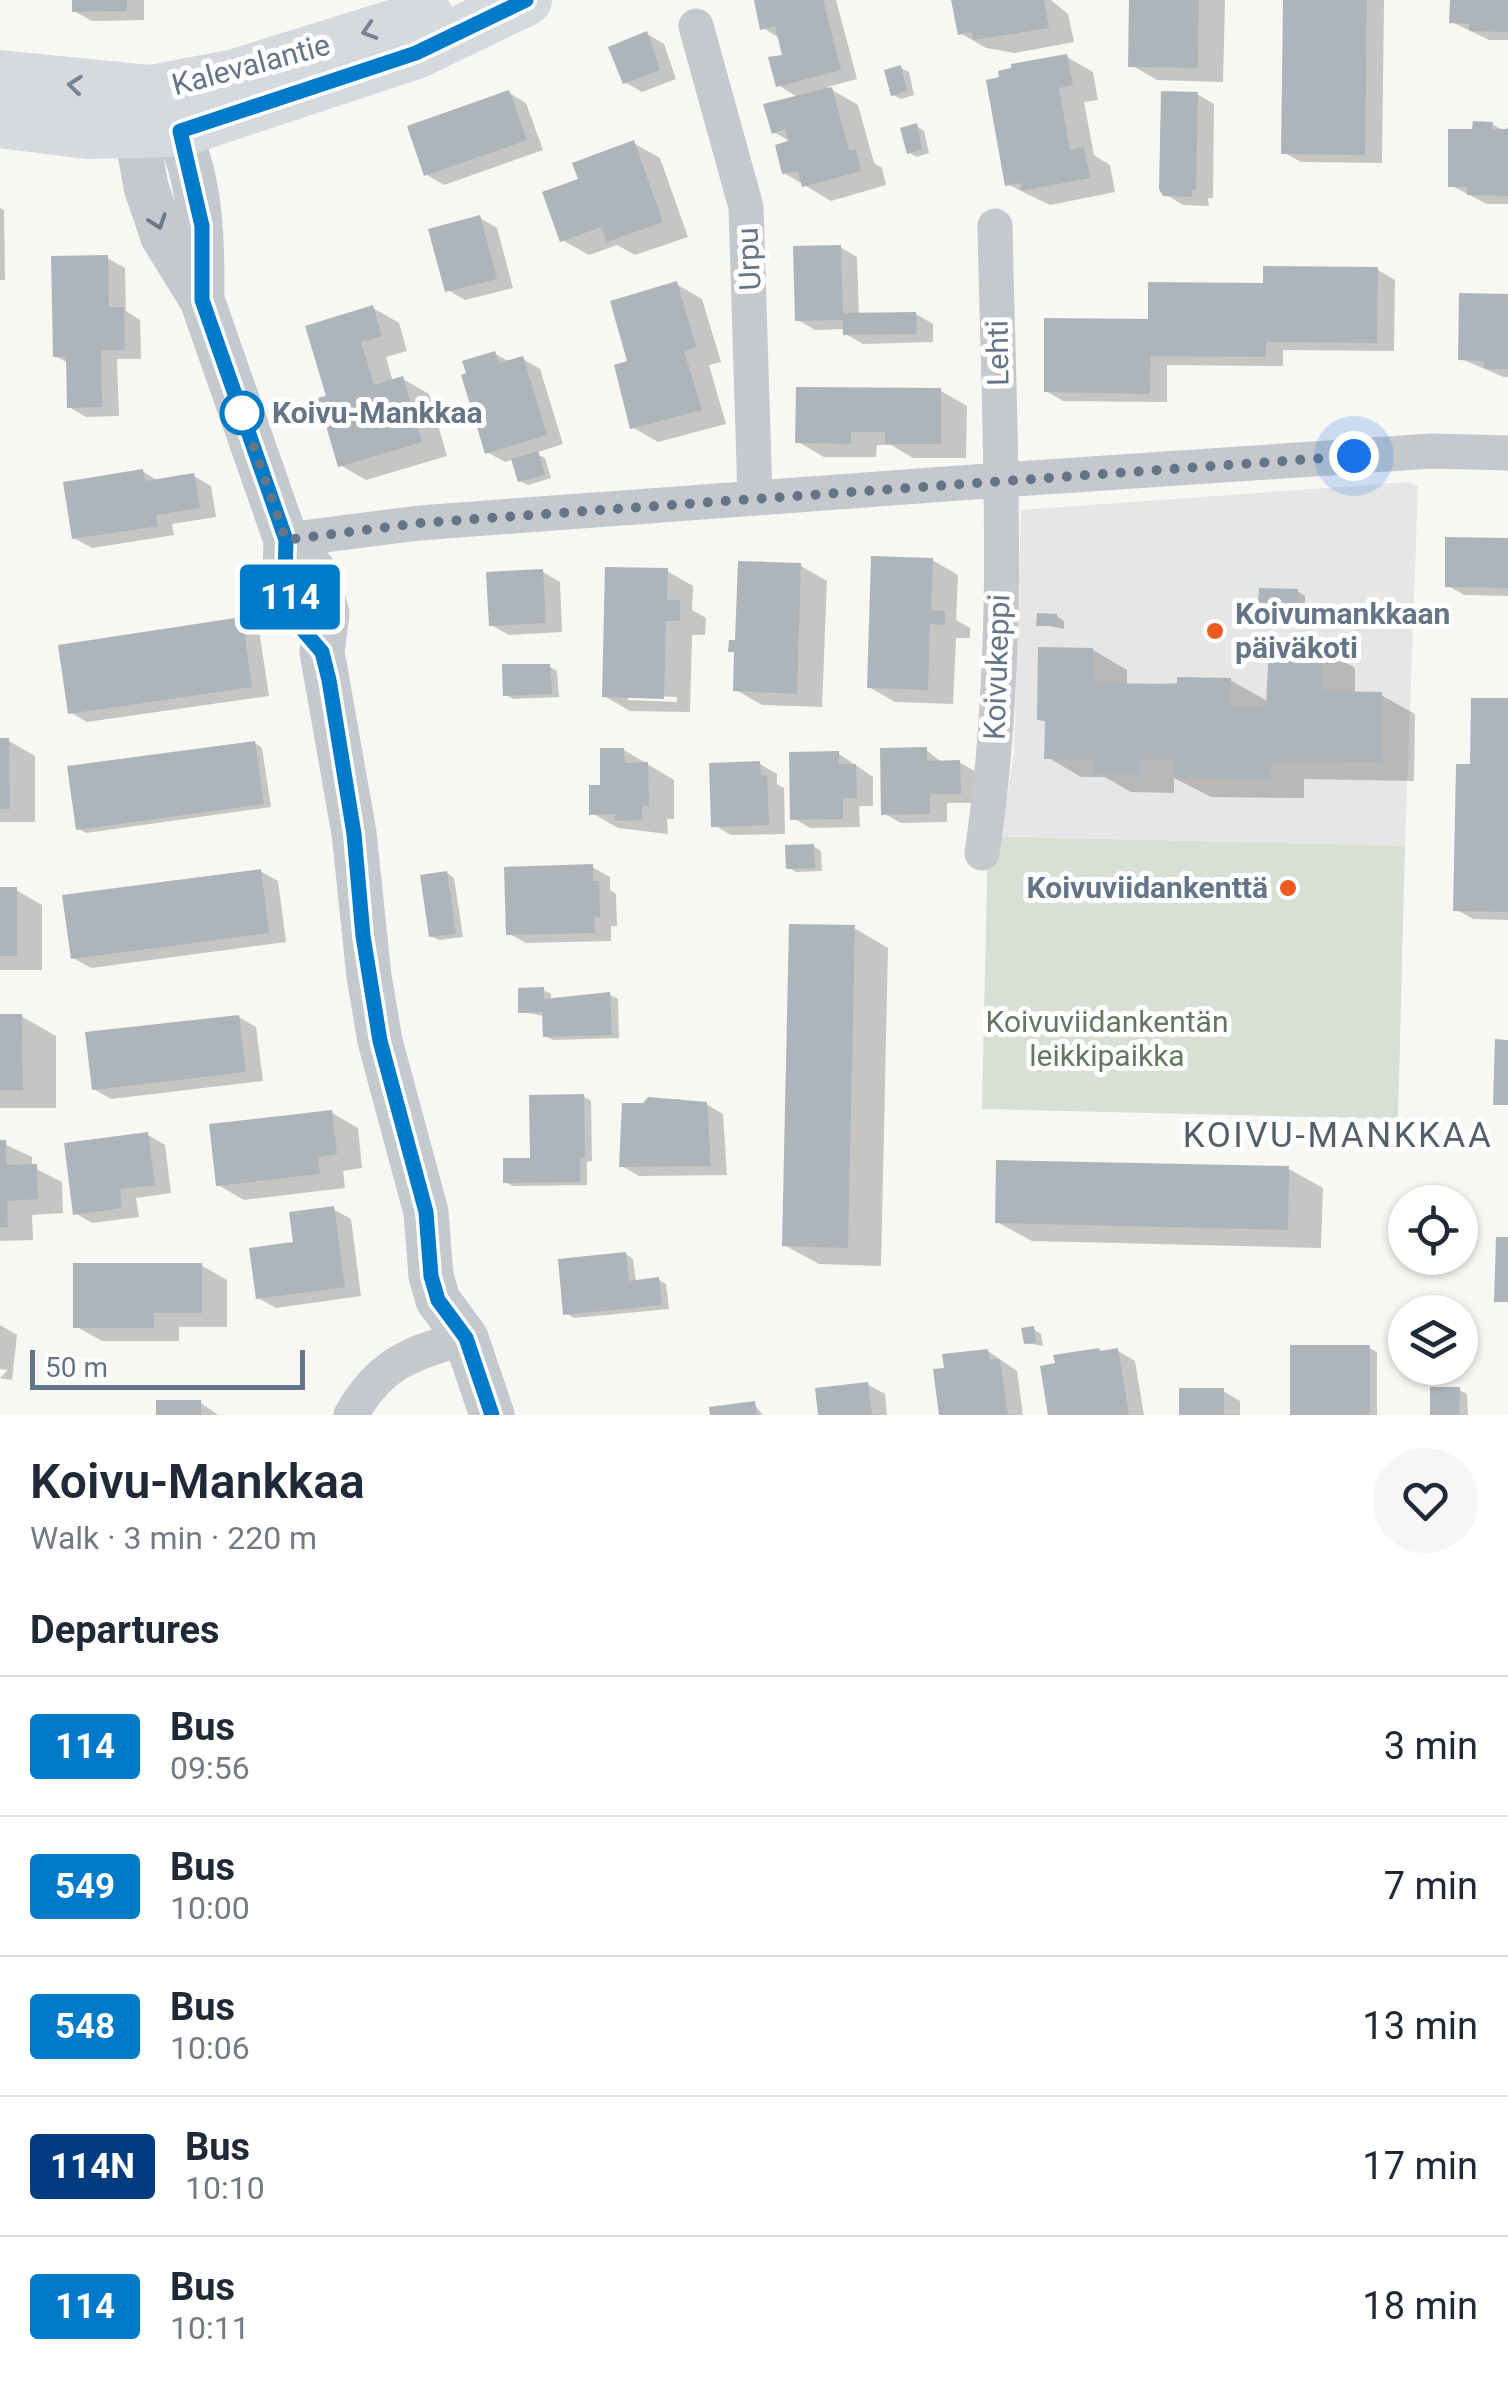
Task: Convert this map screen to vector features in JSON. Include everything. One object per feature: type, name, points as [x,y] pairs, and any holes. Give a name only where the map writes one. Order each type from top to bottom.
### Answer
[{"type":"main road","name":"Kalevalantie","points":[[0,76],[156,119],[236,74],[399,22],[498,0]]},
{"type":"main road","name":"Kalevalantie","points":[[0,122],[156,119],[416,53],[526,0]]},
{"type":"street","name":"Urpu","points":[[696,26],[746,207],[755,498]]},
{"type":"street","points":[[156,119],[146,187],[163,237],[202,300],[286,540],[285,580],[297,623],[322,652],[354,834],[363,936],[380,1041],[426,1212],[428,1262],[438,1300],[466,1338],[492,1415]]},
{"type":"street","name":"Lehti","points":[[995,226],[1000,480]]},
{"type":"street","points":[[286,540],[420,523],[1000,480],[1432,451],[1508,453]]},
{"type":"street","name":"Koivukeppi","points":[[982,853],[994,772],[1000,480]]},
{"type":"street","points":[[350,1415],[390,1365],[425,1348],[466,1338]]},
{"type":"shaded area","name":"Koivumankkaan päiväkoti","points":[[1409,482],[1418,487],[1405,846],[1001,836],[1014,752],[1021,510]]},
{"type":"green space","name":"Koivuviidankenttä","points":[[988,836],[1405,846],[1398,1119],[982,1109]]},
{"type":"building","points":[[72,0],[127,0],[127,11],[72,12]]},
{"type":"building","points":[[754,0],[823,0],[841,70],[776,87],[768,57],[782,55],[775,26],[760,30]]},
{"type":"building","points":[[951,0],[1044,0],[1049,28],[973,40],[972,32],[958,35]]},
{"type":"building","points":[[1129,0],[1199,0],[1198,68],[1128,67]]},
{"type":"building","points":[[1283,0],[1367,0],[1365,155],[1281,154]]},
{"type":"building","points":[[1450,0],[1508,0],[1508,32],[1469,31],[1469,24],[1449,23]]},
{"type":"building","points":[[647,31],[660,70],[623,84],[608,47]]},
{"type":"building","points":[[1067,54],[1073,85],[1059,88],[1070,150],[1084,147],[1090,178],[1021,191],[1020,183],[1005,186],[986,80],[999,77],[998,71],[1011,68],[1011,64]]},
{"type":"building","points":[[901,65],[907,91],[891,96],[884,70]]},
{"type":"building","points":[[832,87],[849,151],[856,150],[861,171],[802,187],[798,171],[782,174],[775,145],[788,141],[785,129],[772,134],[763,104]]},
{"type":"building","points":[[509,90],[527,140],[424,176],[407,126]]},
{"type":"building","points":[[1161,91],[1198,92],[1196,190],[1192,190],[1192,197],[1163,196],[1159,189]]},
{"type":"building","points":[[1473,121],[1493,122],[1492,129],[1508,129],[1508,196],[1467,195],[1467,187],[1448,187],[1448,129],[1472,129]]},
{"type":"building","points":[[917,123],[922,149],[907,154],[900,128]]},
{"type":"building","points":[[634,140],[663,222],[607,242],[601,227],[560,242],[542,192],[578,179],[572,163]]},
{"type":"building","points":[[480,215],[497,279],[445,292],[428,229]]},
{"type":"building","points":[[841,245],[843,313],[916,312],[917,334],[843,335],[843,320],[795,321],[793,246]]},
{"type":"building","points":[[108,255],[109,307],[124,307],[125,350],[101,350],[102,407],[67,408],[66,357],[53,357],[51,256]]},
{"type":"building","points":[[1263,266],[1378,267],[1377,343],[1266,342],[1266,357],[1151,356],[1150,394],[1044,392],[1044,318],[1148,319],[1148,282],[1263,283]]},
{"type":"building","points":[[677,281],[696,347],[684,351],[702,410],[630,429],[614,365],[627,361],[610,301]]},
{"type":"building","points":[[1459,293],[1508,294],[1508,369],[1484,369],[1484,361],[1458,360]]},
{"type":"building","points":[[373,305],[382,336],[361,342],[374,385],[403,376],[422,442],[338,467],[318,398],[326,396],[305,326]]},
{"type":"building","points":[[495,351],[499,363],[523,356],[547,435],[485,454],[461,375],[466,373],[462,361]]},
{"type":"building","points":[[796,387],[941,388],[941,444],[885,444],[885,432],[851,432],[851,444],[795,443]]},
{"type":"building","points":[[538,451],[545,475],[518,482],[511,459]]},
{"type":"building","points":[[143,469],[145,481],[194,473],[200,508],[156,515],[158,526],[72,539],[63,482]]},
{"type":"building","points":[[1445,537],[1508,538],[1508,588],[1445,587]]},
{"type":"building","points":[[871,556],[933,558],[931,610],[945,611],[945,625],[930,624],[928,690],[867,688]]},
{"type":"building","points":[[738,561],[801,563],[797,694],[733,691],[734,652],[728,652],[729,640],[735,640]]},
{"type":"building","points":[[605,567],[668,568],[667,600],[680,600],[680,621],[666,621],[664,699],[602,697]]},
{"type":"building","points":[[543,569],[546,623],[489,626],[486,572]]},
{"type":"building","points":[[1259,588],[1298,589],[1298,606],[1258,605]]},
{"type":"building","points":[[1037,613],[1057,614],[1057,626],[1036,626]]},
{"type":"building","points":[[242,617],[252,687],[68,714],[58,645]]},
{"type":"building","points":[[1269,645],[1322,645],[1321,691],[1382,692],[1381,762],[1271,761],[1271,779],[1174,778],[1175,760],[1140,759],[1140,775],[1094,774],[1094,759],[1044,759],[1045,721],[1037,720],[1038,647],[1093,648],[1093,683],[1177,684],[1177,677],[1231,678],[1230,706],[1266,706]]},
{"type":"building","points":[[502,664],[550,664],[552,694],[503,696]]},
{"type":"building","points":[[1471,698],[1508,698],[1508,912],[1453,911],[1456,764],[1470,764]]},
{"type":"building","points":[[0,738],[9,738],[10,809],[0,809]]},
{"type":"building","points":[[255,741],[264,804],[76,830],[67,766]]},
{"type":"building","points":[[927,747],[927,761],[960,760],[961,794],[930,794],[930,814],[881,815],[880,748]]},
{"type":"building","points":[[600,748],[624,748],[625,763],[648,762],[649,806],[642,806],[642,820],[615,821],[615,814],[589,815],[589,785],[600,785]]},
{"type":"building","points":[[839,751],[839,764],[856,764],[857,798],[843,798],[843,819],[790,820],[789,752]]},
{"type":"building","points":[[760,761],[761,776],[767,775],[769,825],[711,827],[709,763]]},
{"type":"building","points":[[814,844],[815,868],[786,869],[785,845]]},
{"type":"building","points":[[593,864],[593,881],[599,881],[600,917],[594,918],[595,933],[506,935],[504,867]]},
{"type":"building","points":[[261,869],[269,933],[71,959],[62,895]]},
{"type":"building","points":[[447,871],[456,934],[429,937],[420,875]]},
{"type":"building","points":[[0,887],[17,887],[17,956],[0,956]]},
{"type":"building","points":[[789,924],[855,925],[848,1248],[782,1246]]},
{"type":"building","points":[[544,987],[544,999],[610,992],[612,1035],[543,1037],[542,1012],[518,1013],[518,988]]},
{"type":"building","points":[[0,1014],[22,1014],[23,1090],[0,1090]]},
{"type":"building","points":[[239,1015],[246,1072],[92,1090],[85,1032]]},
{"type":"building","points":[[1495,1039],[1508,1040],[1508,1105],[1493,1105]]},
{"type":"building","points":[[584,1094],[585,1158],[580,1158],[580,1182],[503,1183],[503,1158],[530,1158],[529,1095]]},
{"type":"building","points":[[648,1097],[707,1102],[711,1166],[619,1167],[622,1103],[643,1103]]},
{"type":"building","points":[[332,1110],[337,1154],[318,1157],[320,1174],[216,1186],[209,1124]]},
{"type":"building","points":[[148,1132],[155,1185],[120,1189],[122,1208],[73,1215],[64,1143]]},
{"type":"building","points":[[0,1140],[6,1140],[7,1165],[37,1164],[38,1199],[7,1201],[8,1227],[0,1227]]},
{"type":"building","points":[[996,1160],[1289,1166],[1288,1230],[995,1223]]},
{"type":"building","points":[[334,1206],[345,1287],[256,1299],[249,1248],[293,1242],[289,1212]]},
{"type":"building","points":[[1496,1237],[1508,1237],[1508,1302],[1494,1302]]},
{"type":"building","points":[[626,1252],[629,1281],[659,1277],[662,1305],[563,1315],[558,1259]]},
{"type":"building","points":[[73,1263],[202,1263],[202,1313],[154,1313],[154,1328],[73,1328]]},
{"type":"building","points":[[1034,1326],[1036,1343],[1024,1344],[1021,1328]]},
{"type":"building","points":[[1290,1345],[1370,1345],[1370,1415],[1290,1415]]},
{"type":"building","points":[[1118,1348],[1129,1415],[1048,1415],[1040,1366],[1055,1363],[1053,1355]]},
{"type":"building","points":[[988,1349],[990,1360],[1000,1359],[1008,1415],[939,1415],[933,1369],[944,1368],[942,1354]]},
{"type":"building","points":[[868,1382],[872,1415],[818,1415],[815,1388]]},
{"type":"building","points":[[1430,1387],[1460,1387],[1459,1415],[1430,1415]]},
{"type":"building","points":[[1179,1388],[1224,1388],[1224,1415],[1179,1415]]},
{"type":"building","points":[[156,1400],[201,1400],[201,1415],[156,1415]]},
{"type":"building","points":[[755,1401],[757,1415],[710,1415],[709,1407]]},
{"type":"bus line","name":"114","points":[[492,1415],[466,1338],[438,1300],[431,1276],[426,1212],[380,1041],[363,936],[354,834],[329,680],[322,652],[297,623],[285,580],[286,540],[202,300],[202,226],[180,131],[245,113],[416,53],[526,0]]},
{"type":"place","name":"Koivu-Mankkaa","points":[[242,413]]},
{"type":"place","name":"Koivumankkaan päiväkoti","points":[[1215,631]]},
{"type":"place","name":"Koivuviidankenttä","points":[[1288,888]]},
{"type":"district","name":"KOIVU-MANKKAA","points":[[1338,1135]]},
{"type":"route","points":[[242,413],[286,540],[420,523],[1354,456]]},
{"type":"park label","name":"Koivuviidankentän leikkipaikka","points":[[1107,1039]]}]
